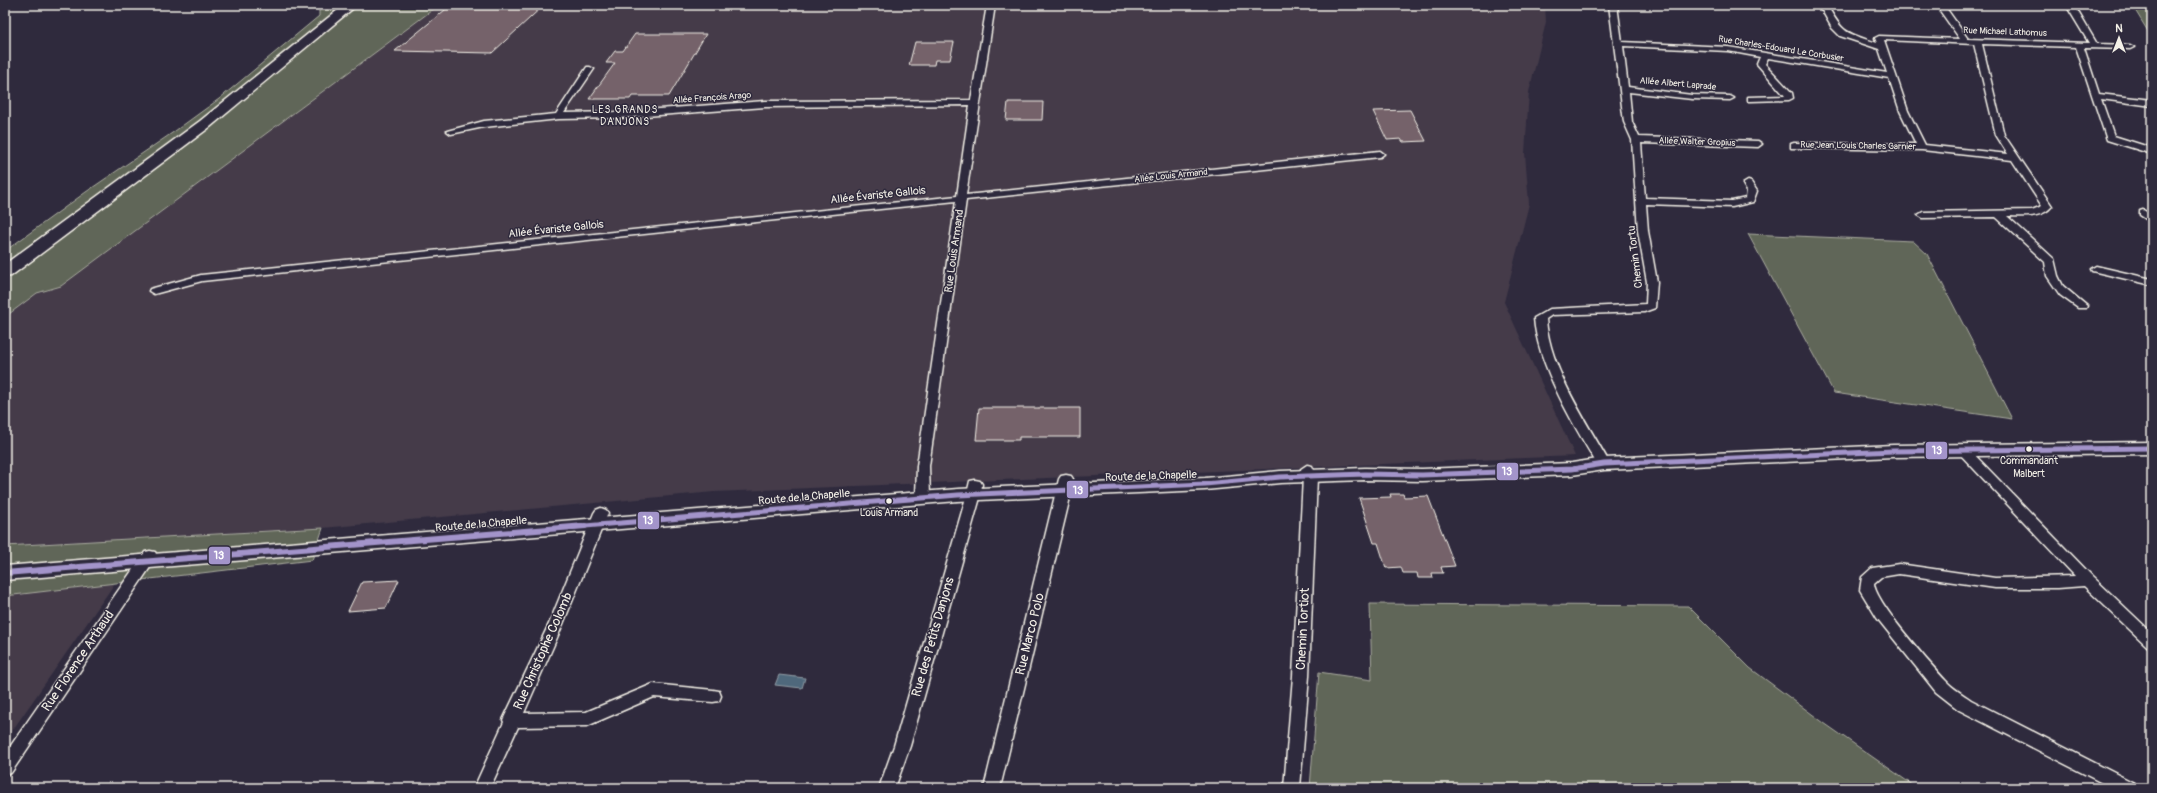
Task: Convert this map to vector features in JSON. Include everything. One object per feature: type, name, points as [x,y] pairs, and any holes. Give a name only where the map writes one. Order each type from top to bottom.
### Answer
[{"type":"main road","points":[[316,33],[342,5]]},
{"type":"main road","points":[[5,272],[211,120],[351,5]]},
{"type":"main road","name":"Route de la Chapelle","points":[[5,573],[148,558],[599,518],[975,489],[1308,473],[1583,462],[1604,464],[1962,449],[2152,448]]},
{"type":"main road","name":"Route de la Chapelle","points":[[5,567],[148,558]]},
{"type":"street","name":"Rue Louis Armand","points":[[924,493],[923,466],[975,102],[991,5]]},
{"type":"street","name":"Chemin Tortu","points":[[1604,464],[1561,384],[1541,338],[1539,327],[1540,318],[1550,312],[1644,309],[1651,306],[1652,282],[1643,231],[1636,140],[1628,122],[1620,44],[1613,5]]},
{"type":"street","name":"Rue Michael Lathomus","points":[[1823,5],[1836,28],[1843,34],[1880,43],[1965,40],[2130,47]]},
{"type":"street","points":[[1940,5],[1965,40]]},
{"type":"street","points":[[2070,5],[2094,45]]},
{"type":"street","points":[[1923,215],[2032,213],[2044,209],[2047,206],[2013,157],[2000,135],[1977,41]]},
{"type":"street","name":"Rue Jean Louis Charles Garnier","points":[[1880,43],[1890,76],[1912,130],[1922,147]]},
{"type":"street","name":"Rue Charles-Edouard Le Corbusier","points":[[1620,44],[1718,48],[1890,76]]},
{"type":"street","points":[[2079,45],[2110,138],[2152,151]]},
{"type":"street","points":[[1751,99],[1789,98],[1789,95],[1761,64],[1765,55]]},
{"type":"street","points":[[559,116],[563,106],[590,69]]},
{"type":"street","name":"Allée Albert Laprade","points":[[1624,89],[1692,97],[1730,98]]},
{"type":"street","points":[[2096,96],[2152,103]]},
{"type":"street","name":"Allée François Arago","points":[[451,131],[484,124],[559,116],[619,115],[765,104],[975,102]]},
{"type":"street","name":"Allée Walter Gropius","points":[[1636,140],[1758,144]]},
{"type":"street","name":"Rue Jean Louis Charles Garnier","points":[[1794,146],[1922,147],[2013,157]]},
{"type":"street","name":"Allée Louis Armand","points":[[962,198],[1380,154]]},
{"type":"street","points":[[1641,201],[1732,204],[1750,200],[1752,191],[1748,184]]},
{"type":"street","name":"Allée Évariste Gallois","points":[[154,291],[201,278],[962,198]]},
{"type":"street","points":[[2143,213],[2152,220]]},
{"type":"street","points":[[1998,214],[2050,261],[2050,272],[2063,294],[2082,306]]},
{"type":"street","points":[[2096,269],[2152,282]]},
{"type":"street","points":[[1962,449],[2087,580],[2152,642]]},
{"type":"street","name":"Chemin Tortiot","points":[[1292,788],[1301,676],[1308,473]]},
{"type":"street","name":"Rue Marco Polo","points":[[992,788],[1065,484]]},
{"type":"street","name":"Rue des Petits Danjons","points":[[887,788],[902,746],[975,489]]},
{"type":"street","name":"Rue Christophe Colomb","points":[[482,788],[511,720],[556,624],[599,518]]},
{"type":"street","name":"Rue Florence Arthaud","points":[[5,768],[148,558]]},
{"type":"street","points":[[2087,580],[2058,583],[1995,583],[1899,570],[1877,572],[1867,581],[1867,590],[1882,614],[1942,687],[1965,705],[2128,788]]},
{"type":"street","points":[[511,720],[587,719],[653,690],[713,696]]},
{"type":"shaded area","points":[[439,5],[1545,5],[1546,22],[1529,92],[1525,153],[1529,204],[1504,302],[1575,456],[714,492],[323,528],[5,546],[5,317],[37,293],[61,286]]},
{"type":"shaded area","points":[[115,583],[5,741],[5,596]]},
{"type":"green space","points":[[319,5],[439,5],[61,286],[37,293],[5,317],[5,251],[219,99],[319,16]]},
{"type":"green space","points":[[2132,5],[2152,5],[2152,38]]},
{"type":"green space","points":[[1748,234],[1913,241],[1927,254],[2012,419],[1834,393]]},
{"type":"green space","points":[[323,528],[312,560],[5,596],[5,546]]},
{"type":"green space","points":[[1370,604],[1688,606],[1750,668],[1824,723],[1917,788],[1310,788],[1319,672],[1372,680]]},
{"type":"water","points":[[779,675],[805,678],[802,688],[775,685]]},
{"type":"building","points":[[451,5],[544,5],[492,53],[395,51]]},
{"type":"building","points":[[635,34],[706,34],[669,96],[632,96],[630,99],[589,99],[615,63],[606,63],[615,51],[623,51]]},
{"type":"building","points":[[915,42],[954,42],[950,60],[935,60],[934,65],[909,65]]},
{"type":"building","points":[[1008,102],[1043,102],[1042,120],[1006,120]]},
{"type":"building","points":[[1410,110],[1426,141],[1403,142],[1401,139],[1387,140],[1373,111]]},
{"type":"building","points":[[979,408],[1080,408],[1080,437],[1019,437],[1019,440],[976,440]]},
{"type":"building","points":[[1390,494],[1403,494],[1404,497],[1428,496],[1455,566],[1441,567],[1443,573],[1432,573],[1433,578],[1418,578],[1417,573],[1403,573],[1401,567],[1386,568],[1378,543],[1374,543],[1359,498],[1391,497]]},
{"type":"building","points":[[399,580],[386,608],[348,611],[362,582]]},
{"type":"transit line","name":"13","points":[[5,573],[958,495],[1205,484],[1280,477],[1365,474],[1422,475],[1572,469],[1604,464],[1893,451],[2152,448]]},
{"type":"place","name":"Commandant Malbert","points":[[2029,449]]},
{"type":"place","name":"Louis Armand","points":[[889,501]]},
{"type":"district","name":"LES GRANDS DANJONS","points":[[625,116]]}]
